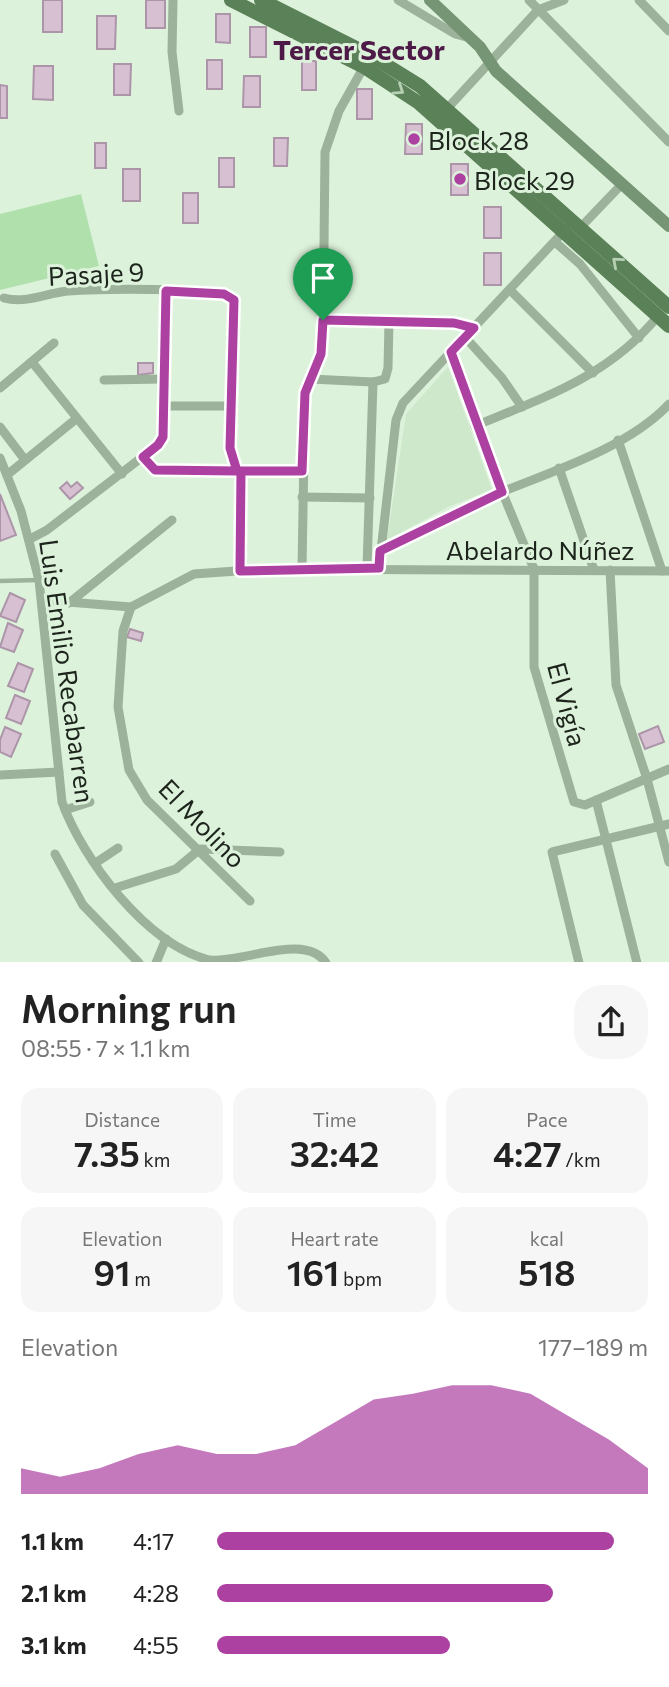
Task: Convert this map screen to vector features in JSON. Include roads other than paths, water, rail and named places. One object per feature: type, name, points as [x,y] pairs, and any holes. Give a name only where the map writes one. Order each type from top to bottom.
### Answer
[{"type":"main road","points":[[231,0],[406,76],[442,114],[567,231],[665,316]]},
{"type":"main road","points":[[261,0],[367,61]]},
{"type":"street","points":[[173,0],[172,52],[179,111]]},
{"type":"street","points":[[398,0],[455,34],[471,39]]},
{"type":"street","points":[[430,0],[471,39],[490,62],[669,226]]},
{"type":"street","points":[[528,0],[537,5],[669,142]]},
{"type":"street","points":[[442,114],[537,5],[564,0]]},
{"type":"street","points":[[639,0],[669,32]]},
{"type":"street","points":[[302,569],[305,393],[321,354],[326,152],[339,111],[367,61]]},
{"type":"street","points":[[379,568],[399,411],[465,337],[567,231],[622,184]]},
{"type":"street","points":[[567,231],[580,264],[639,338]]},
{"type":"street","points":[[510,290],[593,373]]},
{"type":"street","points":[[30,539],[47,530],[122,474],[158,445],[163,437],[166,291]]},
{"type":"street","name":"Pasaje 9","points":[[4,298],[17,301],[67,292],[166,291],[214,293],[232,297],[231,406]]},
{"type":"street","points":[[475,426],[593,373],[665,316]]},
{"type":"street","points":[[323,320],[462,324],[474,328]]},
{"type":"street","points":[[310,379],[377,382],[387,375],[389,321]]},
{"type":"street","points":[[465,337],[502,378],[522,407]]},
{"type":"street","points":[[0,388],[54,343]]},
{"type":"street","points":[[451,352],[475,426],[534,569]]},
{"type":"street","points":[[32,362],[122,474]]},
{"type":"street","points":[[104,380],[164,379]]},
{"type":"street","points":[[367,568],[377,382]]},
{"type":"street","points":[[380,551],[618,440],[669,404]]},
{"type":"street","points":[[163,406],[231,406],[230,448],[239,471],[240,571]]},
{"type":"street","points":[[7,475],[76,419]]},
{"type":"street","points":[[0,428],[25,460]]},
{"type":"street","points":[[618,440],[665,571]]},
{"type":"street","points":[[143,457],[155,470],[302,471]]},
{"type":"street","name":"Luis Emilio Recabarren","points":[[0,458],[30,539],[39,580],[59,772],[65,810],[71,825],[138,916],[166,939],[210,960],[254,959],[307,948],[321,955],[326,962]]},
{"type":"street","points":[[559,468],[594,570]]},
{"type":"street","points":[[302,497],[370,498]]},
{"type":"street","points":[[69,603],[172,520]]},
{"type":"street","name":"Abelardo Núñez","points":[[131,607],[194,574],[367,568],[665,571]]},
{"type":"street","name":"El Vigía","points":[[534,569],[534,667],[576,805],[596,800]]},
{"type":"street","points":[[610,570],[617,685],[665,825],[669,862]]},
{"type":"street","points":[[42,600],[131,607]]},
{"type":"street","name":"El Molino","points":[[131,607],[123,631],[118,707],[130,770],[147,800],[200,849],[250,901]]},
{"type":"street","points":[[637,962],[596,800],[669,769]]},
{"type":"street","points":[[0,775],[59,772]]},
{"type":"street","points":[[65,810],[90,802]]},
{"type":"street","points":[[579,962],[552,852],[665,825]]},
{"type":"street","points":[[97,862],[118,848]]},
{"type":"street","points":[[115,888],[176,869],[200,849],[280,852]]},
{"type":"street","points":[[55,854],[83,905],[139,962]]},
{"type":"street","points":[[156,962],[166,939]]},
{"type":"lane","points":[[1,582],[39,580]]},
{"type":"place","name":"Block 28","points":[[414,139]]},
{"type":"place","name":"Block 29","points":[[460,179]]},
{"type":"district","name":"Tercer Sector","points":[[359,49]]}]
